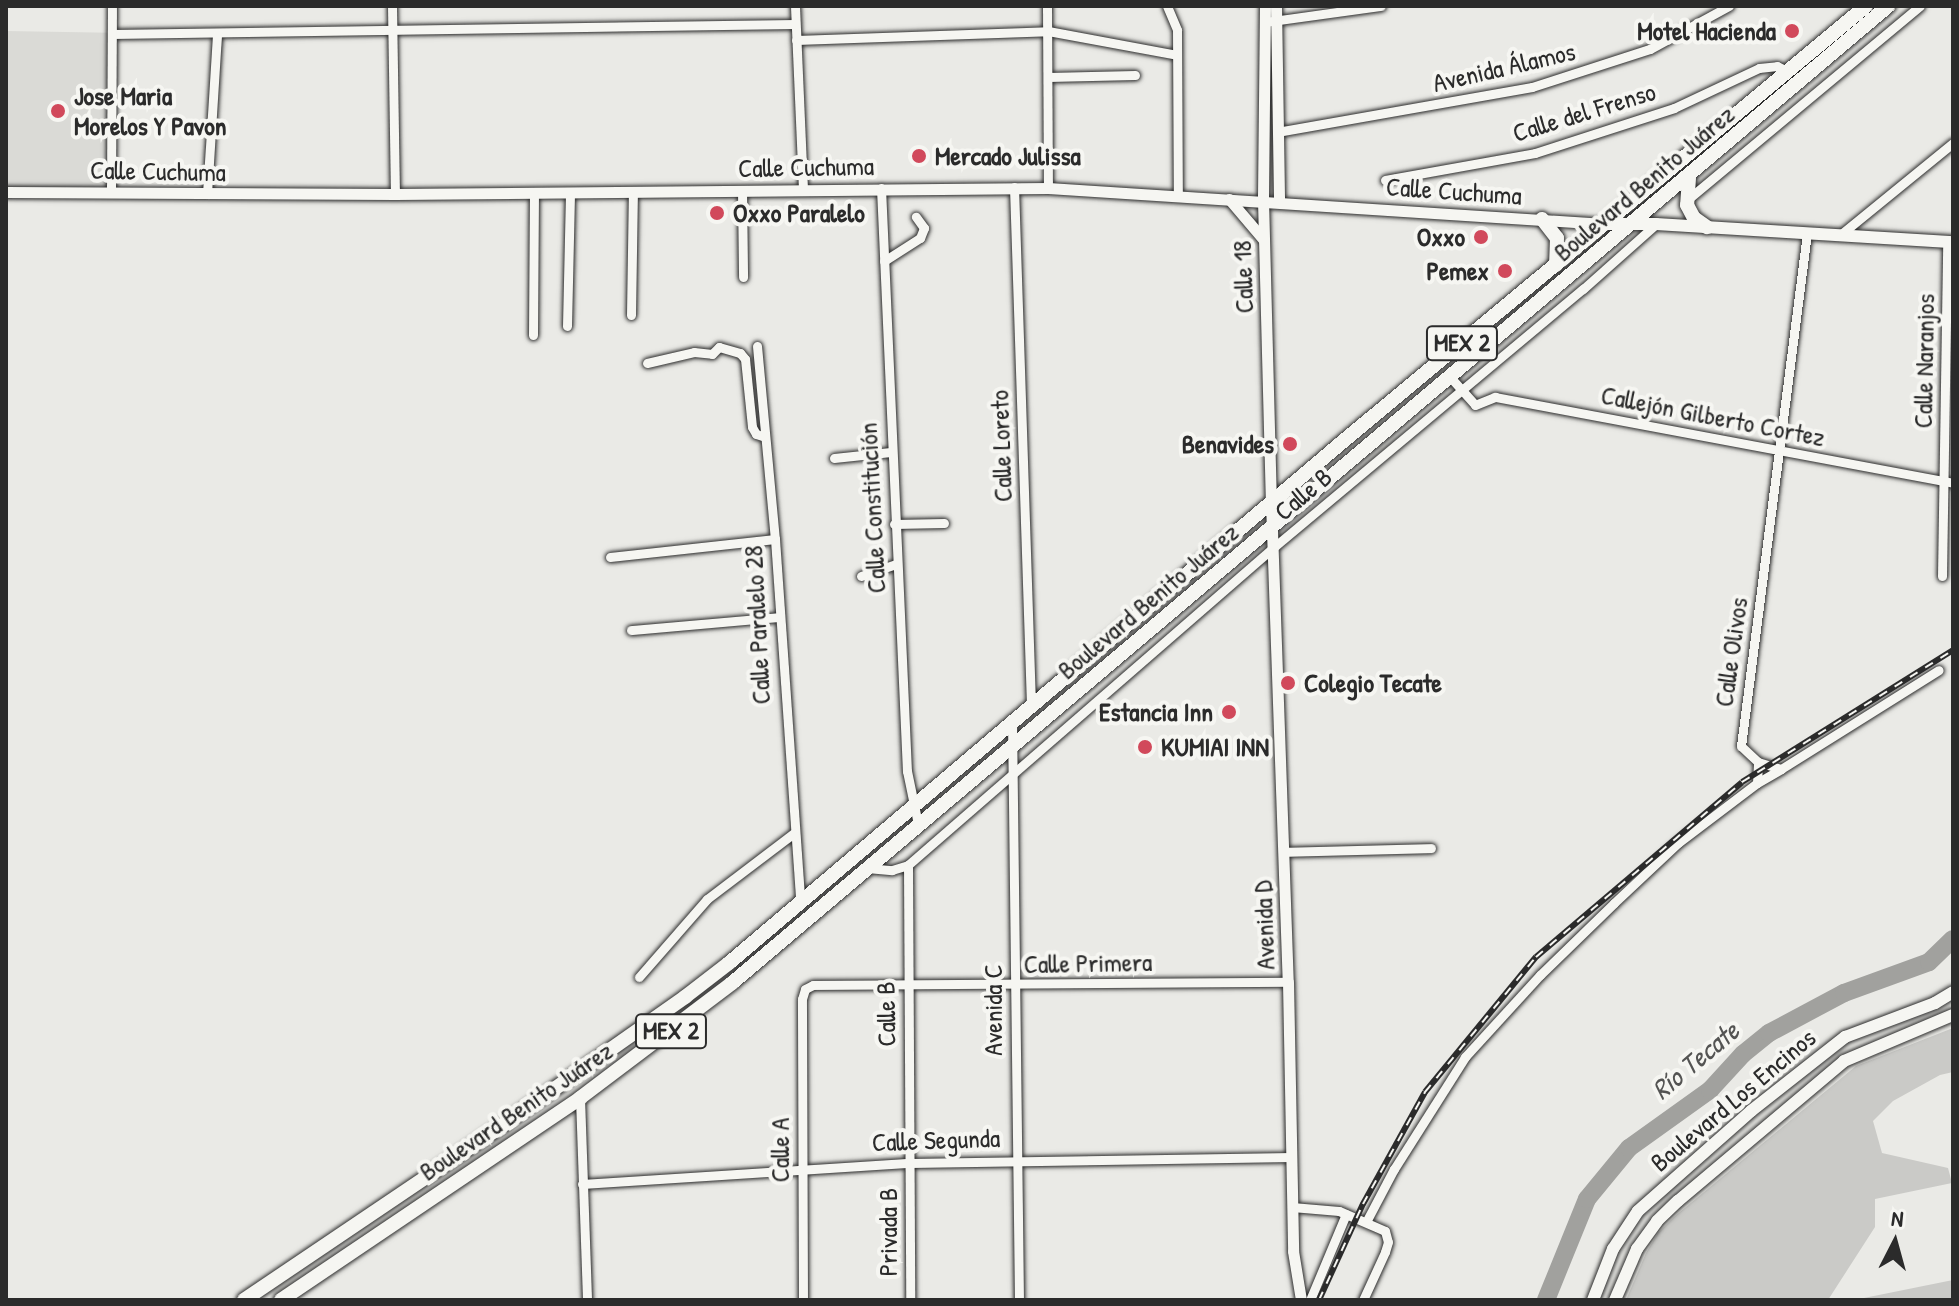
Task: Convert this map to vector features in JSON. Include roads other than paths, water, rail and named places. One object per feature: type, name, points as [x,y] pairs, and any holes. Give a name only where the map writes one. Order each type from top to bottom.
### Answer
[{"type":"main road","name":"Boulevard Benito Juárez","points":[[244,1300],[685,997],[1271,502],[1866,6]]},
{"type":"main road","name":"Boulevard Benito Juárez","points":[[281,1300],[580,1098],[702,1007],[1891,6]]},
{"type":"main road","points":[[1636,222],[1637,209],[1668,183],[1676,164]]},
{"type":"main road","points":[[1689,178],[1687,200],[1694,218],[1707,227]]},
{"type":"main road","points":[[1542,219],[1557,238],[1556,265]]},
{"type":"main road","points":[[1605,224],[1636,222],[1950,242]]},
{"type":"main road","points":[[702,1007],[701,999],[742,963],[755,939]]},
{"type":"main road","name":"Boulevard Los Encinos","points":[[1593,1300],[1613,1249],[1638,1211],[1739,1121],[1845,1037],[1935,1003],[1953,992]]},
{"type":"main road","name":"Boulevard Los Encinos","points":[[1615,1300],[1628,1267],[1647,1233],[1702,1181],[1844,1061],[1953,1015]]},
{"type":"street","points":[[111,192],[112,6]]},
{"type":"street","points":[[392,6],[395,194]]},
{"type":"street","points":[[795,6],[803,189]]},
{"type":"street","points":[[1047,6],[1048,188]]},
{"type":"street","points":[[1167,6],[1177,30],[1178,195]]},
{"type":"street","name":"Calle 18","points":[[1265,6],[1271,22],[1279,201]]},
{"type":"street","name":"Calle 18","points":[[1274,547],[1263,200],[1271,22],[1276,6]]},
{"type":"street","points":[[1271,22],[1381,6]]},
{"type":"street","name":"Avenida Álamos","points":[[1277,132],[1532,87],[1650,49],[1729,6]]},
{"type":"street","points":[[1891,6],[1905,19]]},
{"type":"street","points":[[1687,200],[1920,6]]},
{"type":"street","points":[[112,34],[795,24]]},
{"type":"street","points":[[796,40],[1048,31],[1177,55]]},
{"type":"street","points":[[207,194],[217,33]]},
{"type":"street","name":"Calle del Frenso","points":[[1385,180],[1535,153],[1674,108],[1759,68],[1777,66],[1787,71]]},
{"type":"street","points":[[1048,77],[1135,75]]},
{"type":"street","points":[[1840,235],[1953,143]]},
{"type":"street","name":"Calle Cuchuma","points":[[6,192],[395,194],[1014,187],[1279,201],[1605,224]]},
{"type":"street","name":"Calle Loreto","points":[[1014,187],[1031,704]]},
{"type":"street","name":"Calle Constitución","points":[[881,188],[907,771],[918,824]]},
{"type":"street","points":[[742,190],[743,277]]},
{"type":"street","points":[[567,326],[570,192]]},
{"type":"street","points":[[631,315],[633,192]]},
{"type":"street","points":[[533,335],[534,193]]},
{"type":"street","points":[[1229,199],[1264,240]]},
{"type":"street","points":[[884,261],[920,238],[924,228],[916,217]]},
{"type":"street","name":"Calle B","points":[[910,1163],[908,865],[1274,547],[1656,224]]},
{"type":"street","name":"Calle Olivos","points":[[1757,783],[1758,762],[1741,746],[1807,233]]},
{"type":"street","name":"Calle Naranjos","points":[[1942,576],[1949,482],[1950,242]]},
{"type":"street","name":"Calle Paralelo 28","points":[[757,346],[775,539],[800,901]]},
{"type":"street","points":[[647,363],[694,352],[712,354],[719,347],[740,353],[745,359],[752,427],[756,434],[765,437]]},
{"type":"street","points":[[1451,378],[1462,391]]},
{"type":"street","name":"Callejón Gilberto Cortez","points":[[1462,391],[1475,405],[1495,397],[1949,482]]},
{"type":"street","points":[[834,458],[891,452]]},
{"type":"street","points":[[894,524],[944,523]]},
{"type":"street","points":[[610,557],[775,539]]},
{"type":"street","name":"Avenida D","points":[[1274,547],[1288,982],[1293,1260],[1301,1300]]},
{"type":"street","points":[[861,576],[896,564]]},
{"type":"street","points":[[631,630],[779,617]]},
{"type":"street","points":[[1366,1222],[1454,1071],[1540,975],[1678,843],[1757,783],[1939,670]]},
{"type":"street","name":"Avenida C","points":[[1012,720],[1019,1300]]},
{"type":"street","points":[[1758,762],[1781,769]]},
{"type":"street","points":[[639,977],[707,899],[794,833]]},
{"type":"street","points":[[1283,852],[1431,848]]},
{"type":"street","points":[[867,868],[892,870],[908,865]]},
{"type":"street","name":"Calle Primera","points":[[802,999],[805,989],[813,985],[1288,982]]},
{"type":"street","name":"Calle A","points":[[802,999],[803,1300]]},
{"type":"street","points":[[580,1098],[587,1300]]},
{"type":"street","name":"Calle Segunda","points":[[582,1184],[802,1167],[1017,1159],[1292,1157]]},
{"type":"street","name":"Privada B","points":[[910,1163],[910,1300]]},
{"type":"street","points":[[1292,1207],[1316,1206],[1346,1214],[1380,1228],[1388,1237],[1385,1252],[1363,1300]]},
{"type":"street","points":[[1310,1300],[1346,1214]]},
{"type":"waterway","name":"Río Tecate","points":[[1546,1300],[1587,1199],[1629,1148],[1710,1090],[1743,1054],[1769,1033],[1844,993],[1929,962],[1953,939]]},
{"type":"railway","points":[[1319,1300],[1363,1204],[1425,1092],[1536,957],[1742,782],[1953,650]]},
{"type":"place","name":"Motel Hacienda","points":[[1792,31]]},
{"type":"place","name":"Jose Maria Morelos Y Pavon","points":[[58,111]]},
{"type":"place","name":"Mercado Julissa","points":[[919,156]]},
{"type":"place","name":"Oxxo Paralelo","points":[[717,213]]},
{"type":"place","name":"Oxxo","points":[[1481,237]]},
{"type":"place","name":"Pemex","points":[[1505,271]]},
{"type":"place","name":"Benavides","points":[[1290,444]]},
{"type":"place","name":"Colegio Tecate","points":[[1288,683]]},
{"type":"place","name":"Estancia Inn","points":[[1229,712]]},
{"type":"place","name":"KUMIAI INN","points":[[1145,747]]}]
